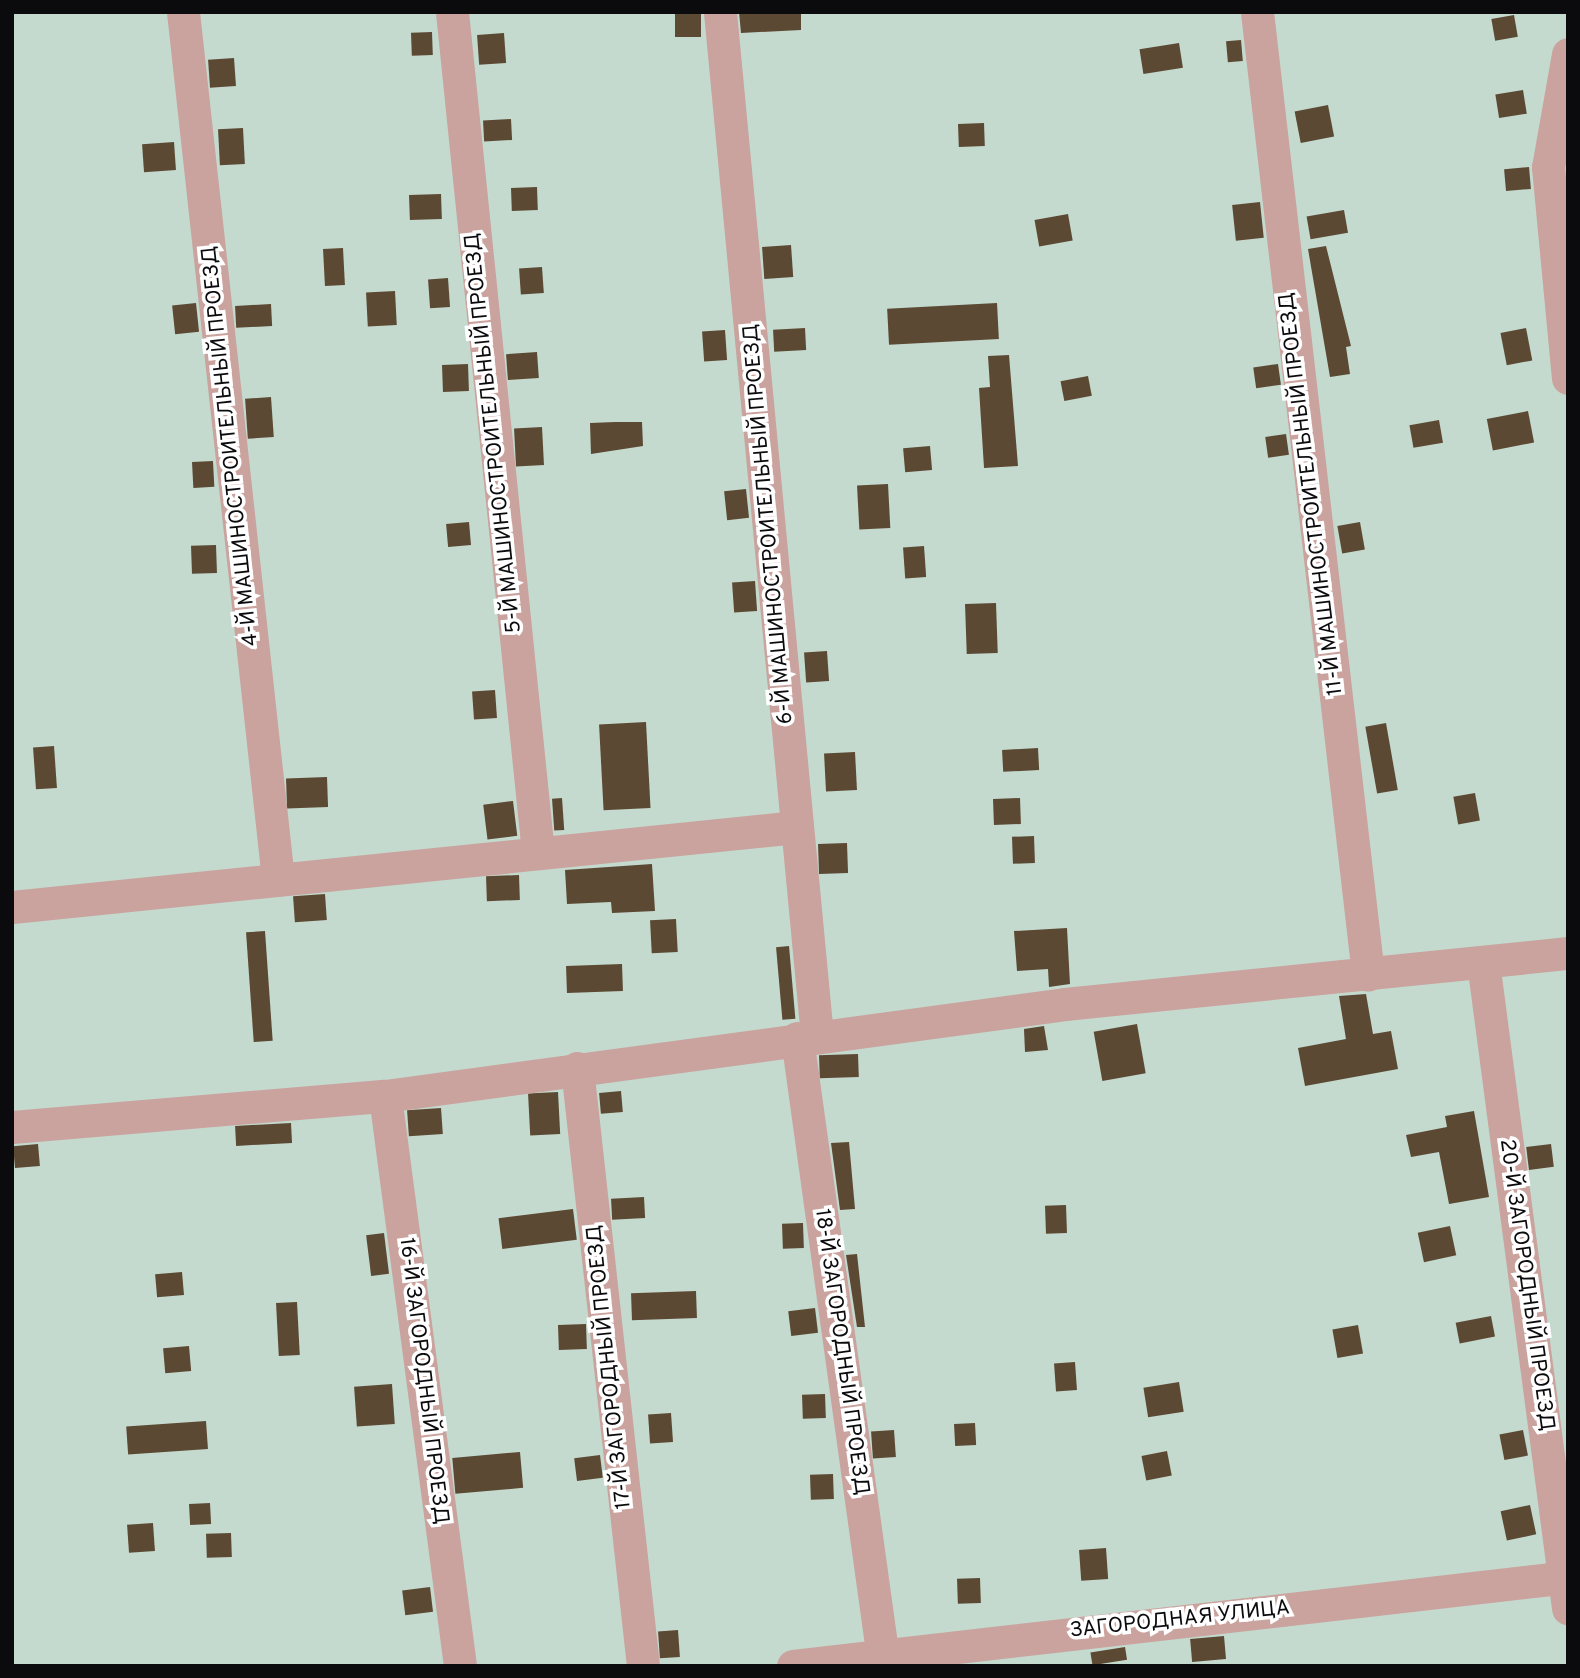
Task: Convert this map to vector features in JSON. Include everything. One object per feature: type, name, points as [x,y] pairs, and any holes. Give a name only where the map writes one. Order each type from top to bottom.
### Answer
[{"type":"street","name":"4-Й МАШИНОСТРОИТЕЛЬНЫЙ ПРОЕЗД","points":[[183,12],[278,880]]},
{"type":"street","name":"5-Й МАШИНОСТРОИТЕЛЬНЫЙ ПРОЕЗД","points":[[452,12],[538,853]]},
{"type":"street","name":"6-Й МАШИНОСТРОИТЕЛЬНЫЙ ПРОЕЗД","points":[[720,12],[797,827],[807,1037]]},
{"type":"street","name":"11-Й МАШИНОСТРОИТЕЛЬНЫЙ ПРОЕЗД","points":[[1257,12],[1368,975]]},
{"type":"street","points":[[1568,54],[1548,167],[1568,378]]},
{"type":"street","points":[[13,901],[278,880],[797,827]]},
{"type":"street","points":[[12,1127],[385,1096],[807,1037],[1095,1001],[1568,953]]},
{"type":"street","name":"20-Й ЗАГОРОДНЫЙ ПРОЕЗД","points":[[1483,962],[1567,1587]]},
{"type":"street","name":"18-Й ЗАГОРОДНЫЙ ПРОЕЗД","points":[[807,1037],[883,1659]]},
{"type":"street","name":"17-Й ЗАГОРОДНЫЙ ПРОЕЗД","points":[[577,1068],[643,1666]]},
{"type":"street","name":"16-Й ЗАГОРОДНЫЙ ПРОЕЗД","points":[[385,1096],[460,1666]]},
{"type":"street","name":"ЗАГОРОДНАЯ УЛИЦА","points":[[793,1666],[883,1659],[1567,1587]]},
{"type":"green space","points":[[12,12],[1568,12],[1568,1666],[12,1666]]},
{"type":"building","points":[[675,12],[701,12],[701,37],[675,37]]},
{"type":"building","points":[[739,12],[801,12],[801,30],[741,33]]},
{"type":"building","points":[[1514,15],[1518,37],[1495,41],[1491,19]]},
{"type":"building","points":[[432,32],[433,55],[412,56],[411,33]]},
{"type":"building","points":[[504,33],[506,63],[479,65],[477,35]]},
{"type":"building","points":[[1241,40],[1243,61],[1228,62],[1226,41]]},
{"type":"building","points":[[1179,43],[1183,68],[1143,74],[1139,49]]},
{"type":"building","points":[[234,58],[236,86],[210,88],[208,60]]},
{"type":"building","points":[[1523,90],[1527,114],[1499,118],[1495,94]]},
{"type":"building","points":[[1328,105],[1334,136],[1301,143],[1295,111]]},
{"type":"building","points":[[511,119],[512,140],[484,141],[483,120]]},
{"type":"building","points":[[984,123],[985,146],[959,147],[958,124]]},
{"type":"building","points":[[243,128],[245,164],[220,165],[218,129]]},
{"type":"building","points":[[174,142],[176,170],[144,172],[142,144]]},
{"type":"building","points":[[1529,167],[1531,189],[1506,191],[1504,169]]},
{"type":"building","points":[[537,187],[538,210],[512,211],[511,188]]},
{"type":"building","points":[[441,194],[442,219],[410,220],[409,195]]},
{"type":"building","points":[[1260,202],[1264,238],[1236,241],[1232,205]]},
{"type":"building","points":[[1344,210],[1348,233],[1311,239],[1307,217]]},
{"type":"building","points":[[1068,214],[1073,241],[1039,246],[1035,220]]},
{"type":"building","points":[[791,245],[793,277],[764,279],[762,247]]},
{"type":"building","points":[[1326,246],[1351,346],[1346,347],[1350,374],[1330,377],[1308,249]]},
{"type":"building","points":[[343,248],[345,285],[325,286],[323,249]]},
{"type":"building","points":[[542,267],[544,293],[521,295],[519,269]]},
{"type":"building","points":[[448,278],[450,307],[430,308],[428,279]]},
{"type":"building","points":[[395,291],[397,325],[368,326],[366,293]]},
{"type":"building","points":[[196,303],[199,332],[175,334],[172,306]]},
{"type":"building","points":[[997,303],[999,339],[889,345],[887,309]]},
{"type":"building","points":[[271,304],[272,326],[236,328],[235,306]]},
{"type":"building","points":[[805,328],[806,350],[774,352],[773,330]]},
{"type":"building","points":[[1526,328],[1532,360],[1507,365],[1500,333]]},
{"type":"building","points":[[725,330],[727,360],[704,362],[702,332]]},
{"type":"building","points":[[537,352],[539,378],[508,380],[506,354]]},
{"type":"building","points":[[1009,355],[1018,466],[984,468],[979,388],[990,387],[988,356]]},
{"type":"building","points":[[468,364],[469,391],[443,392],[442,365]]},
{"type":"building","points":[[1278,364],[1281,385],[1256,388],[1253,367]]},
{"type":"building","points":[[1088,376],[1092,396],[1064,401],[1061,381]]},
{"type":"building","points":[[271,397],[274,437],[248,439],[245,399]]},
{"type":"building","points":[[1528,411],[1534,442],[1493,450],[1487,419]]},
{"type":"building","points":[[1439,420],[1443,443],[1413,448],[1409,425]]},
{"type":"building","points":[[642,422],[643,446],[591,454],[590,423]]},
{"type":"building","points":[[542,427],[544,465],[516,466],[514,428]]},
{"type":"building","points":[[1286,434],[1289,455],[1268,458],[1265,437]]},
{"type":"building","points":[[930,446],[932,470],[905,472],[903,448]]},
{"type":"building","points":[[213,461],[214,487],[193,488],[192,462]]},
{"type":"building","points":[[888,484],[890,528],[859,530],[857,486]]},
{"type":"building","points":[[746,489],[749,518],[727,520],[724,491]]},
{"type":"building","points":[[469,522],[471,545],[448,547],[446,524]]},
{"type":"building","points":[[1360,522],[1365,550],[1342,554],[1337,526]]},
{"type":"building","points":[[216,545],[217,573],[192,574],[191,546]]},
{"type":"building","points":[[924,546],[926,577],[905,578],[903,547]]},
{"type":"building","points":[[755,581],[757,611],[734,613],[732,583]]},
{"type":"building","points":[[996,603],[998,653],[967,654],[965,604]]},
{"type":"building","points":[[827,651],[829,681],[806,683],[804,653]]},
{"type":"building","points":[[495,690],[497,718],[474,720],[472,692]]},
{"type":"building","points":[[646,722],[651,808],[604,810],[599,724]]},
{"type":"building","points":[[1386,723],[1398,790],[1377,794],[1365,727]]},
{"type":"building","points":[[54,746],[57,788],[36,789],[33,747]]},
{"type":"building","points":[[1038,748],[1039,770],[1003,772],[1002,750]]},
{"type":"building","points":[[855,752],[857,790],[826,792],[824,754]]},
{"type":"building","points":[[327,777],[328,807],[287,808],[286,778]]},
{"type":"building","points":[[1475,793],[1480,821],[1458,824],[1453,797]]},
{"type":"building","points":[[562,798],[564,830],[554,831],[552,799]]},
{"type":"building","points":[[1020,798],[1021,824],[994,825],[993,799]]},
{"type":"building","points":[[513,801],[517,836],[487,839],[483,805]]},
{"type":"building","points":[[1034,836],[1035,863],[1013,864],[1012,837]]},
{"type":"building","points":[[847,843],[848,873],[819,874],[818,844]]},
{"type":"building","points":[[652,864],[655,911],[612,913],[611,902],[567,904],[565,870]]},
{"type":"building","points":[[519,875],[520,900],[487,901],[486,876]]},
{"type":"building","points":[[325,894],[327,920],[295,922],[293,896]]},
{"type":"building","points":[[676,919],[678,952],[652,953],[650,920]]},
{"type":"building","points":[[1067,928],[1070,984],[1049,987],[1048,969],[1017,971],[1014,931]]},
{"type":"building","points":[[265,931],[273,1041],[254,1042],[246,932]]},
{"type":"building","points":[[789,946],[795,1019],[782,1020],[776,947]]},
{"type":"building","points":[[622,964],[623,991],[567,993],[566,966]]},
{"type":"building","points":[[1366,994],[1373,1034],[1391,1031],[1398,1069],[1305,1086],[1298,1048],[1346,1039],[1339,996]]},
{"type":"building","points":[[1137,1024],[1146,1073],[1102,1081],[1094,1032]]},
{"type":"building","points":[[1044,1026],[1048,1050],[1025,1052],[1024,1029]]},
{"type":"building","points":[[858,1054],[859,1077],[820,1078],[819,1055]]},
{"type":"building","points":[[621,1091],[623,1112],[601,1114],[599,1093]]},
{"type":"building","points":[[558,1092],[560,1134],[530,1136],[528,1094]]},
{"type":"building","points":[[441,1108],[443,1134],[409,1136],[407,1110]]},
{"type":"building","points":[[1474,1111],[1489,1197],[1449,1204],[1439,1152],[1411,1157],[1406,1135],[1447,1127],[1445,1116]]},
{"type":"building","points":[[291,1123],[292,1143],[236,1146],[235,1126]]},
{"type":"building","points":[[849,1142],[855,1209],[840,1210],[831,1143]]},
{"type":"building","points":[[38,1144],[40,1166],[15,1168],[13,1146]]},
{"type":"building","points":[[1551,1144],[1554,1167],[1529,1170],[1526,1147]]},
{"type":"building","points":[[644,1197],[645,1218],[612,1220],[611,1199]]},
{"type":"building","points":[[1066,1205],[1067,1233],[1046,1234],[1045,1206]]},
{"type":"building","points":[[573,1209],[577,1240],[502,1249],[499,1218]]},
{"type":"building","points":[[803,1223],[804,1248],[783,1249],[782,1224]]},
{"type":"building","points":[[1450,1226],[1456,1255],[1424,1262],[1418,1233]]},
{"type":"building","points":[[384,1233],[389,1274],[371,1276],[366,1235]]},
{"type":"building","points":[[857,1254],[865,1327],[857,1327],[846,1255]]},
{"type":"building","points":[[182,1272],[184,1295],[157,1297],[155,1274]]},
{"type":"building","points":[[696,1291],[697,1318],[632,1320],[631,1293]]},
{"type":"building","points":[[297,1302],[300,1355],[279,1356],[276,1303]]},
{"type":"building","points":[[815,1308],[818,1333],[791,1336],[788,1311]]},
{"type":"building","points":[[1491,1316],[1495,1337],[1460,1343],[1456,1323]]},
{"type":"building","points":[[586,1324],[587,1349],[559,1350],[558,1325]]},
{"type":"building","points":[[1358,1325],[1363,1354],[1337,1358],[1332,1330]]},
{"type":"building","points":[[189,1346],[191,1371],[165,1373],[163,1348]]},
{"type":"building","points":[[1075,1362],[1077,1390],[1056,1391],[1054,1363]]},
{"type":"building","points":[[1179,1382],[1184,1412],[1148,1417],[1143,1388]]},
{"type":"building","points":[[392,1384],[395,1424],[357,1427],[354,1387]]},
{"type":"building","points":[[825,1394],[826,1418],[803,1419],[802,1395]]},
{"type":"building","points":[[671,1413],[673,1442],[650,1444],[648,1415]]},
{"type":"building","points":[[206,1421],[208,1449],[128,1455],[126,1427]]},
{"type":"building","points":[[975,1423],[976,1445],[955,1446],[954,1424]]},
{"type":"building","points":[[894,1430],[896,1457],[873,1459],[871,1432]]},
{"type":"building","points":[[1523,1430],[1528,1456],[1504,1460],[1499,1435]]},
{"type":"building","points":[[1167,1451],[1172,1476],[1146,1481],[1141,1456]]},
{"type":"building","points":[[520,1452],[523,1488],[455,1494],[452,1458]]},
{"type":"building","points":[[600,1455],[603,1478],[577,1481],[574,1458]]},
{"type":"building","points":[[833,1474],[834,1499],[811,1500],[810,1475]]},
{"type":"building","points":[[210,1503],[211,1524],[190,1525],[189,1504]]},
{"type":"building","points":[[1530,1505],[1536,1534],[1507,1541],[1501,1511]]},
{"type":"building","points":[[153,1523],[155,1551],[129,1553],[127,1525]]},
{"type":"building","points":[[231,1533],[232,1557],[207,1558],[206,1534]]},
{"type":"building","points":[[1106,1548],[1108,1579],[1081,1581],[1079,1550]]},
{"type":"building","points":[[980,1578],[981,1603],[958,1604],[957,1579]]},
{"type":"building","points":[[430,1587],[433,1612],[405,1615],[402,1590]]},
{"type":"building","points":[[678,1630],[680,1657],[660,1658],[658,1631]]},
{"type":"building","points":[[1224,1636],[1226,1659],[1192,1662],[1190,1639]]},
{"type":"building","points":[[1125,1647],[1127,1660],[1092,1665],[1090,1652]]}]
